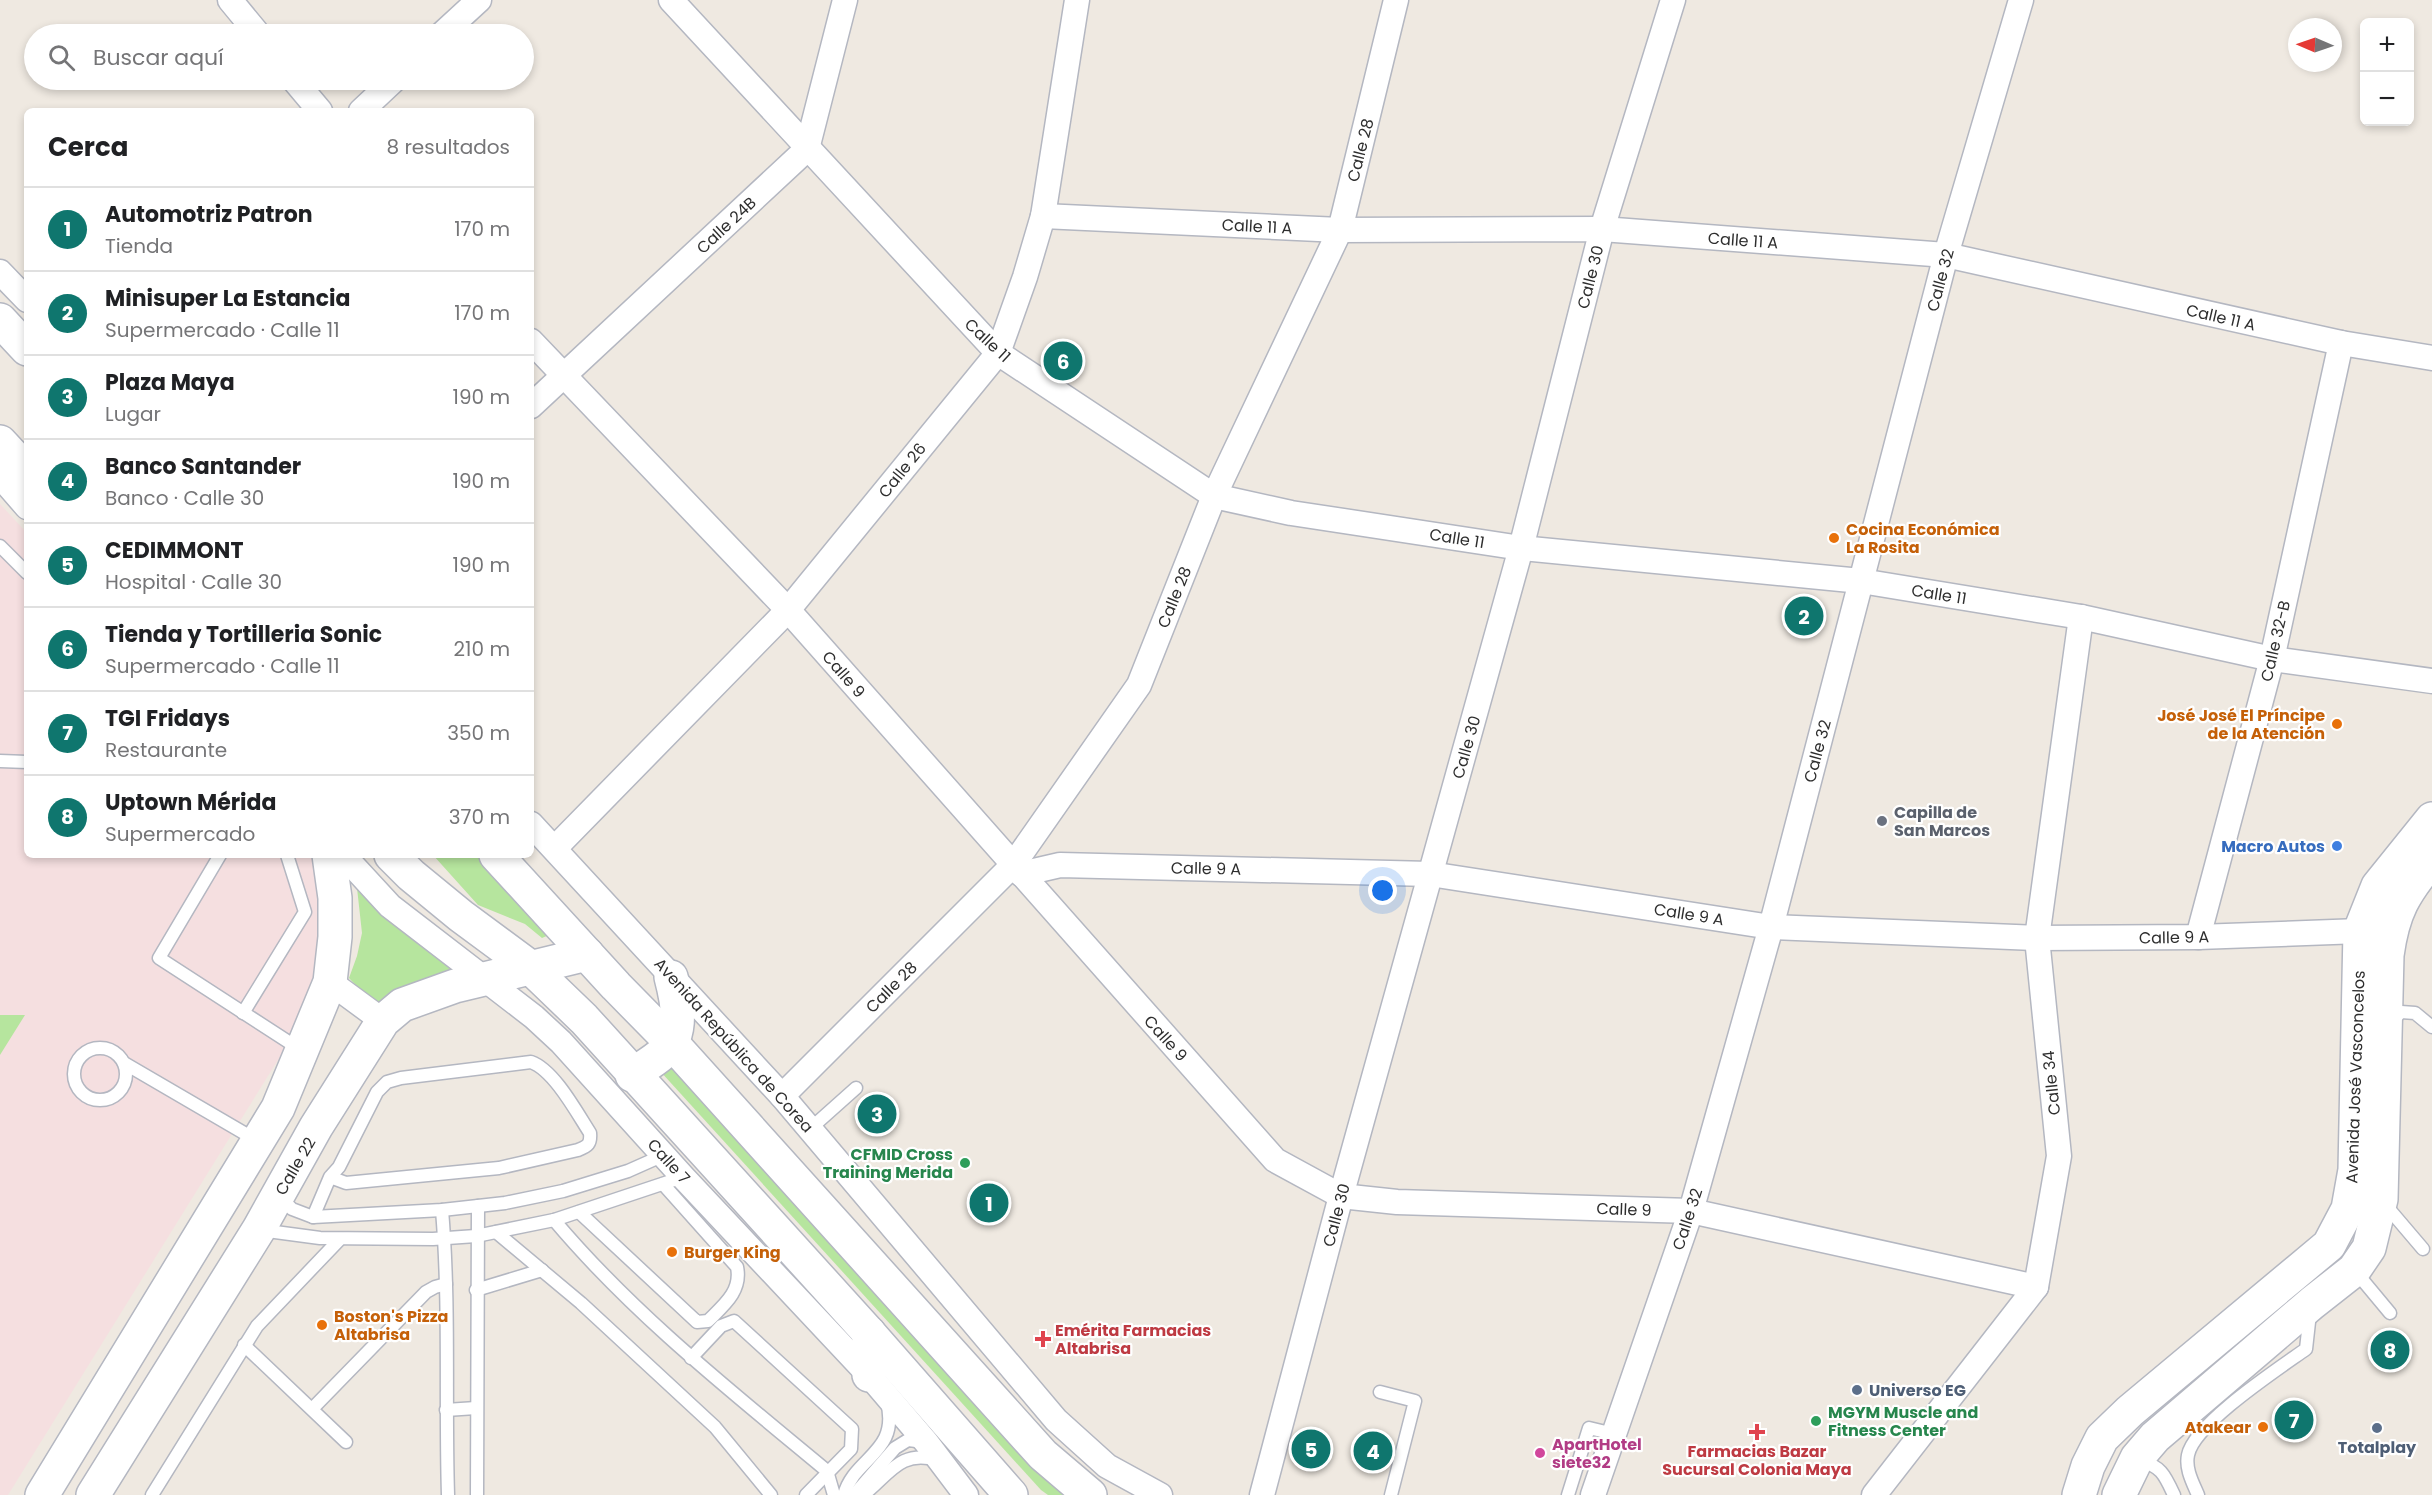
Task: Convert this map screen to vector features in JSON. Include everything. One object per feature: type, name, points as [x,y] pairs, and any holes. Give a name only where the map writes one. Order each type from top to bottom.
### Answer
[{"type":"main road","points":[[0,320],[24,346]]},
{"type":"main road","name":"Avenida José Vasconcelos","points":[[2079,1495],[2088,1466],[2102,1438],[2130,1411],[2329,1245],[2348,1209],[2355,1170],[2360,931],[2378,886],[2432,819]]},
{"type":"main road","points":[[42,1495],[278,1108],[330,982],[335,937],[335,898],[329,858]]},
{"type":"main road","points":[[394,858],[461,916],[530,967],[584,1019],[632,1075],[869,1333],[1011,1495]]},
{"type":"main road","points":[[499,858],[586,954],[671,1042],[1043,1455],[1090,1495]]},
{"type":"main road","name":"Avenida José Vasconcelos","points":[[2119,1495],[2137,1458],[2155,1437],[2354,1270],[2369,1248],[2381,1199],[2387,955],[2391,924],[2407,890],[2432,859]]},
{"type":"main road","name":"Calle 22","points":[[93,1495],[259,1229],[316,1127],[383,1021],[402,1005],[455,986],[586,954]]},
{"type":"main road","points":[[632,1075],[663,1053],[671,1042],[678,1006],[672,977]]},
{"type":"main road","points":[[869,1333],[876,1384]]},
{"type":"street","points":[[230,0],[250,24]]},
{"type":"street","points":[[453,24],[479,0]]},
{"type":"street","name":"Calle 11","points":[[671,0],[807,150],[998,353],[1214,496],[1291,513],[1521,548],[1861,581],[2081,616],[2272,659],[2432,681]]},
{"type":"street","points":[[807,150],[845,0]]},
{"type":"street","name":"Calle 26","points":[[555,848],[788,610],[998,353],[1025,277],[1043,216],[1077,0]]},
{"type":"street","name":"Calle 28","points":[[783,1096],[1017,870],[1139,685],[1214,496],[1340,230],[1396,0]]},
{"type":"street","name":"Calle 30","points":[[1262,1495],[1341,1196],[1521,548],[1602,230],[1673,0]]},
{"type":"street","name":"Calle 32","points":[[1593,1495],[1690,1211],[1771,927],[1946,255],[2021,0]]},
{"type":"street","points":[[302,90],[317,108]]},
{"type":"street","points":[[364,108],[383,90]]},
{"type":"street","name":"Calle 24B","points":[[534,403],[807,150]]},
{"type":"street","name":"Calle 11 A","points":[[1043,216],[1340,230],[1602,230],[1946,255],[2341,344],[2432,358]]},
{"type":"street","points":[[0,272],[24,297]]},
{"type":"street","name":"Calle 9","points":[[534,344],[788,610],[1275,1160],[1341,1196],[1397,1202],[1690,1211],[2036,1287]]},
{"type":"street","name":"Calle 32-B","points":[[2198,937],[2272,659],[2341,344]]},
{"type":"street","points":[[10,456],[24,498]]},
{"type":"street","name":"Calle 34","points":[[1874,1495],[2036,1287],[2059,1156],[2037,938],[2081,616]]},
{"type":"street","name":"Avenida República de Corea","points":[[534,827],[783,1096],[1056,1420],[1107,1466],[1160,1495]]},
{"type":"street","name":"Calle 7","points":[[346,858],[390,906],[534,1017],[561,1042],[664,1155],[673,1181],[876,1384],[933,1451],[966,1495]]},
{"type":"street","name":"Calle 9 A","points":[[1017,870],[1060,865],[1430,874],[1771,927],[2037,938],[2198,937],[2360,931]]},
{"type":"street","points":[[330,982],[383,1021]]},
{"type":"lane","points":[[0,546],[24,570]]},
{"type":"lane","points":[[0,761],[24,762]]},
{"type":"lane","points":[[218,858],[159,958],[302,1051]]},
{"type":"lane","points":[[243,1013],[305,912],[288,858]]},
{"type":"lane","points":[[2385,1027],[2401,1012],[2415,1013],[2432,1027]]},
{"type":"lane","points":[[124,1064],[126,1072],[122,1088],[108,1099],[91,1098],[78,1088],[74,1071],[76,1063],[88,1050],[104,1048],[112,1051],[124,1064],[259,1142]]},
{"type":"lane","points":[[313,1217],[330,1177],[339,1167],[377,1092],[387,1082],[400,1078],[531,1062],[539,1065],[549,1075],[590,1133],[591,1141],[588,1146],[578,1150],[499,1168],[346,1183],[330,1177]]},
{"type":"lane","points":[[810,1129],[856,1088]]},
{"type":"lane","points":[[278,1195],[292,1209],[313,1217],[442,1210],[505,1203],[563,1191],[628,1171],[664,1155]]},
{"type":"lane","points":[[259,1229],[340,1239],[476,1236],[554,1220],[673,1181],[737,1267],[739,1277],[736,1289],[708,1321],[697,1322],[579,1212]]},
{"type":"lane","points":[[2381,1199],[2423,1249]]},
{"type":"lane","points":[[477,1206],[477,1495]]},
{"type":"lane","points":[[442,1210],[446,1284],[448,1495]]},
{"type":"lane","points":[[554,1220],[586,1258],[691,1358],[827,1472],[834,1495]]},
{"type":"lane","points":[[496,1232],[542,1270],[715,1426],[771,1495]]},
{"type":"lane","points":[[152,1495],[257,1326],[340,1239]]},
{"type":"lane","points":[[476,1290],[542,1270]]},
{"type":"lane","points":[[2354,1270],[2390,1313]]},
{"type":"lane","points":[[313,1408],[426,1292],[446,1284]]},
{"type":"lane","points":[[2198,1495],[2190,1477],[2188,1456],[2198,1433],[2306,1349],[2312,1303]]},
{"type":"lane","points":[[691,1358],[721,1326],[734,1321],[740,1324],[852,1429],[850,1449],[806,1495]]},
{"type":"lane","points":[[244,1345],[279,1380],[313,1408],[346,1442]]},
{"type":"lane","points":[[844,1495],[848,1482],[877,1451],[887,1435],[888,1405],[876,1384]]},
{"type":"lane","points":[[1380,1392],[1415,1401],[1390,1495]]},
{"type":"lane","points":[[446,1410],[476,1408]]},
{"type":"lane","points":[[1568,1495],[1589,1428],[1614,1434]]},
{"type":"lane","points":[[854,1495],[895,1448],[908,1440],[933,1451],[927,1457],[912,1456],[894,1466],[863,1495]]},
{"type":"lane","points":[[2137,1458],[2154,1464],[2164,1473],[2174,1495]]},
{"type":"shaded area","points":[[0,504],[24,530],[24,858],[311,858],[314,863],[326,943],[299,1026],[8,1495],[0,1495]]},
{"type":"green space","points":[[436,858],[489,858],[556,932],[542,938],[525,924],[478,905]]},
{"type":"green space","points":[[360,884],[392,921],[430,952],[465,972],[377,1008],[349,978],[362,933],[357,888]]},
{"type":"green space","points":[[0,1015],[25,1015],[0,1055]]},
{"type":"green space","points":[[673,1060],[1074,1495],[1048,1495],[1041,1490],[660,1071]]},
{"type":"place","name":"Tienda y Tortilleria Sonic","points":[[1063,361]]},
{"type":"place","name":"Cocina Económica La Rosita","points":[[1834,538]]},
{"type":"place","name":"Minisuper La Estancia","points":[[1804,616]]},
{"type":"place","name":"José José El Príncipe de la Atención","points":[[2337,724]]},
{"type":"place","name":"Capilla de San Marcos","points":[[1882,821]]},
{"type":"place","name":"Macro Autos","points":[[2337,846]]},
{"type":"place","name":"Plaza Maya","points":[[877,1114]]},
{"type":"place","name":"CFMID Cross Training Merida","points":[[965,1163]]},
{"type":"place","name":"Automotriz Patron","points":[[989,1203]]},
{"type":"place","name":"Burger King","points":[[672,1252]]},
{"type":"place","name":"Boston's Pizza Altabrisa","points":[[322,1325]]},
{"type":"place","name":"Emérita Farmacias Altabrisa","points":[[1043,1339]]},
{"type":"place","name":"Uptown Mérida","points":[[2390,1350]]},
{"type":"place","name":"Universo EG","points":[[1857,1390]]},
{"type":"place","name":"TGI Fridays","points":[[2294,1420]]},
{"type":"place","name":"MGYM Muscle and Fitness Center","points":[[1816,1421]]},
{"type":"place","name":"Atakear","points":[[2263,1427]]},
{"type":"place","name":"Totalplay","points":[[2377,1428]]},
{"type":"place","name":"Farmacias Bazar Sucursal Colonia Maya","points":[[1757,1432]]},
{"type":"place","name":"CEDIMMONT","points":[[1311,1449]]},
{"type":"place","name":"Banco Santander","points":[[1373,1451]]},
{"type":"place","name":"ApartHotel siete32","points":[[1540,1453]]}]
